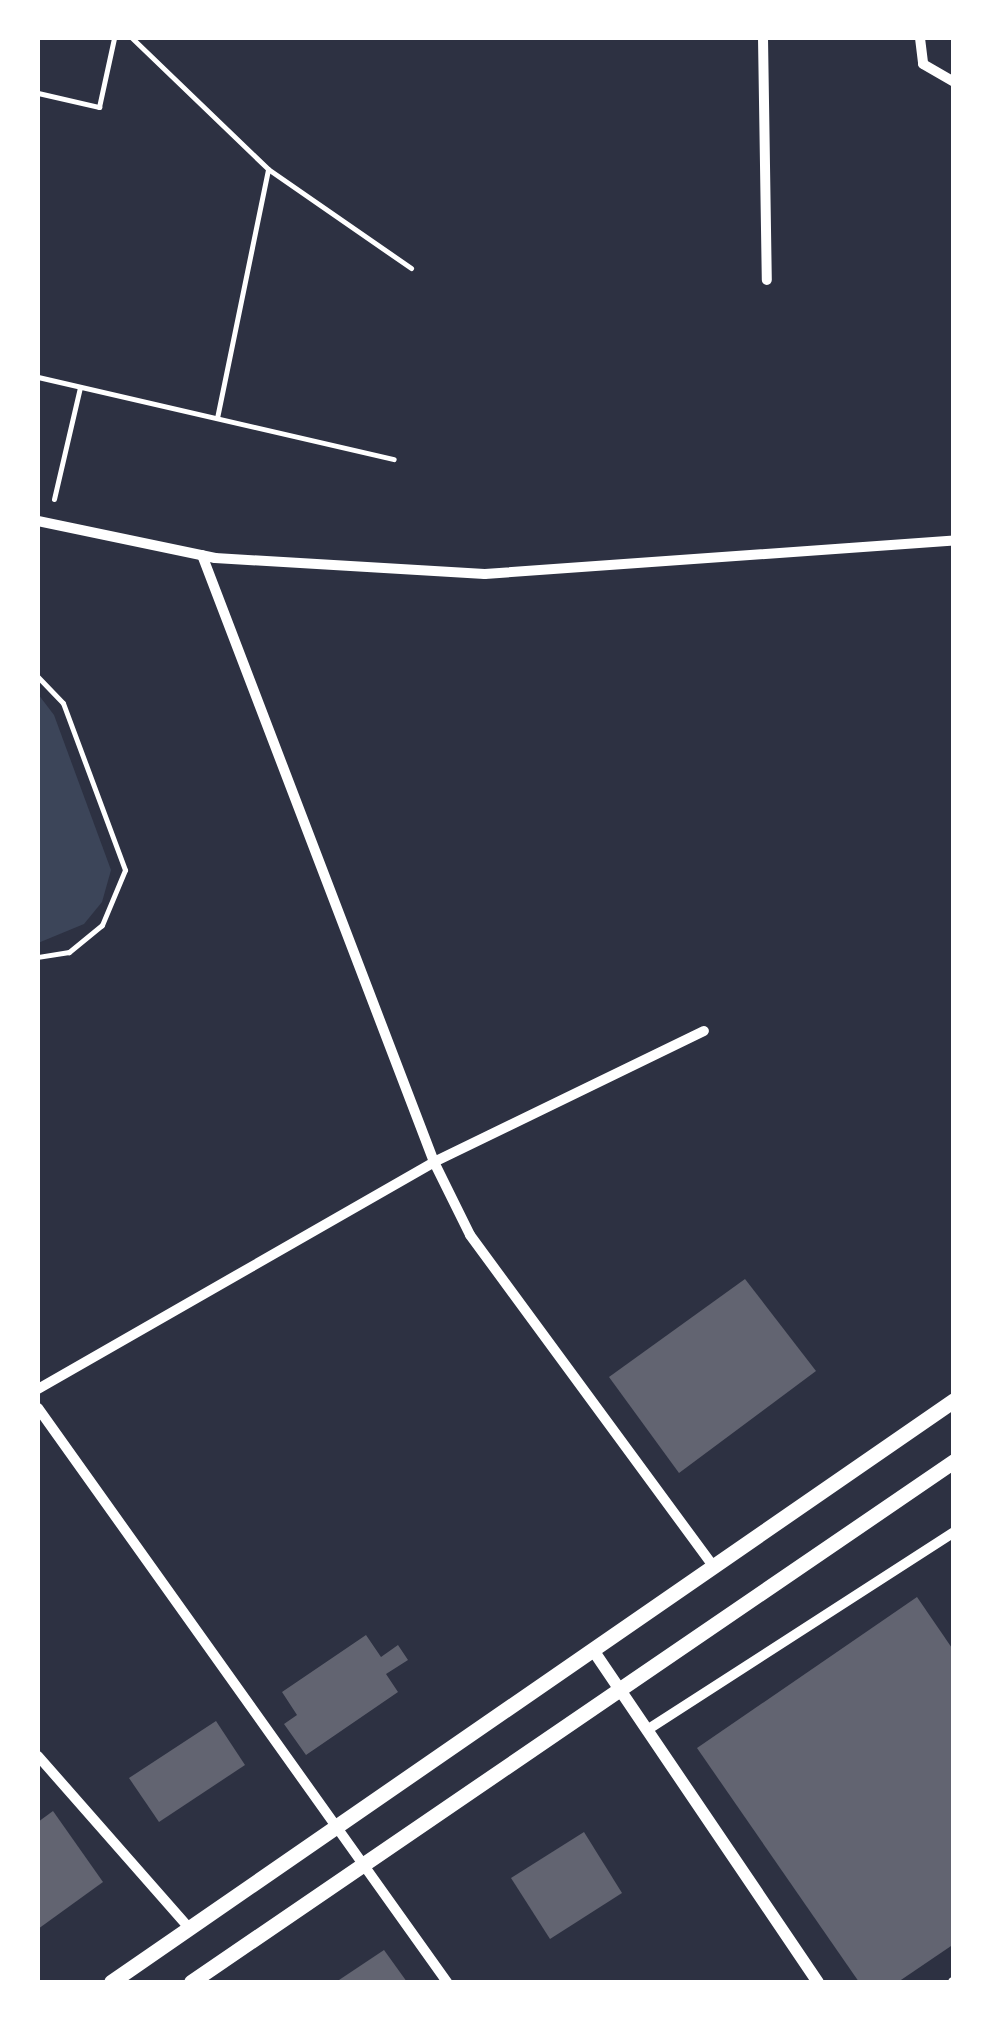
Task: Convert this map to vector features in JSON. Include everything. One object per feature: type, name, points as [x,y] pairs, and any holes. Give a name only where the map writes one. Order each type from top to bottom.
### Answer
[{"type":"main road","points":[[111,1982],[954,1400]]},
{"type":"main road","points":[[191,1982],[954,1461]]},
{"type":"street","points":[[763,38],[768,280]]},
{"type":"street","points":[[920,38],[922,64],[954,82]]},
{"type":"street","points":[[38,521],[202,555],[485,574],[954,540]]},
{"type":"street","points":[[202,555],[434,1162],[470,1234],[714,1567]]},
{"type":"street","points":[[38,1389],[434,1162],[704,1030]]},
{"type":"street","points":[[38,1408],[365,1862],[446,1982]]},
{"type":"street","points":[[647,1730],[954,1532]]},
{"type":"street","points":[[592,1650],[818,1982]]},
{"type":"street","points":[[38,1756],[189,1928]]},
{"type":"lane","points":[[38,93],[99,107],[114,38]]},
{"type":"lane","points":[[133,38],[268,169],[411,268]]},
{"type":"lane","points":[[217,418],[268,169]]},
{"type":"lane","points":[[38,377],[394,459]]},
{"type":"lane","points":[[54,498],[80,386]]},
{"type":"lane","points":[[38,676],[63,703],[125,870],[102,925],[69,952],[38,956]]},
{"type":"shaded area","points":[[38,694],[54,715],[111,870],[102,902],[84,924],[38,943]]},
{"type":"building","points":[[745,1279],[816,1371],[679,1473],[609,1377]]},
{"type":"building","points":[[917,1597],[954,1651],[954,1944],[898,1982],[859,1982],[697,1748]]},
{"type":"building","points":[[366,1635],[381,1657],[398,1645],[408,1660],[386,1674],[398,1692],[306,1755],[284,1724],[297,1715],[282,1692]]},
{"type":"building","points":[[216,1721],[245,1765],[159,1822],[129,1778]]},
{"type":"building","points":[[53,1811],[103,1882],[38,1929],[38,1822]]},
{"type":"building","points":[[584,1832],[622,1893],[550,1939],[511,1878]]},
{"type":"building","points":[[384,1950],[407,1982],[336,1982]]}]
